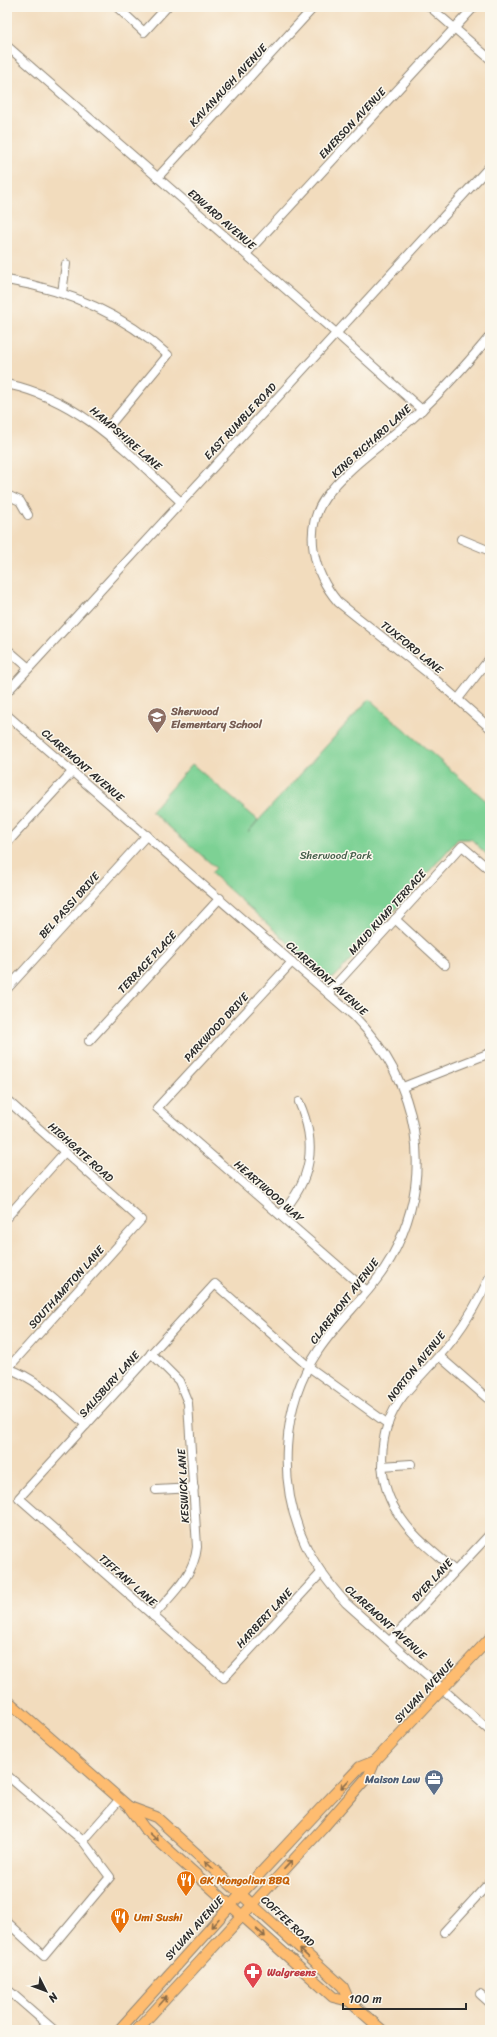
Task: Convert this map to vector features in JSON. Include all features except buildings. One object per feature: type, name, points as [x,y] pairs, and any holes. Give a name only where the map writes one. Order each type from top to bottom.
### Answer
[{"type":"main road","name":"SYLVAN AVENUE","points":[[137,2030],[241,1915],[322,1829],[369,1775],[375,1761],[490,1638]]},
{"type":"main road","name":"COFFEE ROAD","points":[[7,1701],[129,1807],[144,1828],[333,1998],[349,2001]]},
{"type":"main road","name":"SYLVAN AVENUE","points":[[119,2030],[241,1894],[360,1767],[375,1761]]},
{"type":"main road","name":"COFFEE ROAD","points":[[129,1807],[156,1817],[343,1987],[349,2001],[382,2030]]},
{"type":"street","points":[[117,7],[144,32],[167,7]]},
{"type":"street","name":"KAVANAUGH AVENUE","points":[[158,177],[314,7]]},
{"type":"street","points":[[430,7],[490,59]]},
{"type":"street","name":"EMERSON AVENUE","points":[[246,254],[474,7]]},
{"type":"street","name":"EDWARD AVENUE","points":[[7,46],[246,254],[422,410]]},
{"type":"street","name":"EAST RUMBLE ROAD","points":[[7,692],[490,166]]},
{"type":"street","points":[[62,293],[66,264]]},
{"type":"street","points":[[7,280],[29,283],[62,293],[113,316],[138,331],[168,355],[105,432]]},
{"type":"street","name":"KING RICHARD LANE","points":[[323,582],[315,560],[313,544],[315,523],[325,498],[358,465],[422,410],[445,387],[490,336]]},
{"type":"street","name":"HAMPSHIRE LANE","points":[[7,384],[24,388],[57,401],[79,413],[105,432],[181,502]]},
{"type":"street","points":[[7,495],[20,501],[28,515]]},
{"type":"street","points":[[461,540],[490,551]]},
{"type":"street","name":"TUXFORD LANE","points":[[323,582],[334,597],[348,611],[390,642],[490,728]]},
{"type":"street","points":[[7,649],[29,668]]},
{"type":"street","points":[[458,699],[490,658]]},
{"type":"street","name":"CLAREMONT AVENUE","points":[[7,715],[328,993],[368,1031],[392,1064],[403,1087],[411,1112],[416,1143],[416,1170],[412,1204],[400,1240],[391,1258],[367,1291],[329,1336],[309,1367],[300,1388],[290,1422],[287,1451],[287,1473],[292,1508],[299,1531],[321,1572],[346,1603],[490,1731]]},
{"type":"street","points":[[7,843],[73,772]]},
{"type":"street","name":"BEL PASSI DRIVE","points":[[7,989],[147,835]]},
{"type":"street","name":"MAUD KUMP TERRACE","points":[[328,993],[462,846],[490,870]]},
{"type":"street","name":"TERRACE PLACE","points":[[89,1041],[220,898]]},
{"type":"street","points":[[395,919],[445,965]]},
{"type":"street","name":"PARKWOOD DRIVE","points":[[157,1108],[292,962]]},
{"type":"street","points":[[403,1087],[490,1053]]},
{"type":"street","name":"HIGHGATE ROAD","points":[[7,1100],[64,1153],[141,1220]]},
{"type":"street","points":[[280,1215],[299,1190],[308,1166],[310,1153],[309,1130],[299,1102]]},
{"type":"street","name":"HEARTWOOD WAY","points":[[157,1108],[367,1291]]},
{"type":"street","points":[[7,1217],[64,1153]]},
{"type":"street","name":"SOUTHAMPTON LANE","points":[[7,1368],[141,1220]]},
{"type":"street","name":"NORTON AVENUE","points":[[455,1571],[411,1531],[401,1518],[389,1496],[382,1466],[384,1437],[388,1424],[403,1396],[439,1356],[468,1318],[490,1276]]},
{"type":"street","name":"SALISBURY LANE","points":[[19,1498],[215,1284],[309,1367]]},
{"type":"street","name":"KESWICK LANE","points":[[151,1353],[174,1374],[185,1392],[190,1418],[197,1547],[193,1566],[188,1575],[153,1616]]},
{"type":"street","points":[[439,1356],[488,1398]]},
{"type":"street","points":[[309,1367],[388,1424]]},
{"type":"street","points":[[7,1368],[21,1373],[45,1388],[86,1425]]},
{"type":"street","points":[[382,1466],[411,1464]]},
{"type":"street","points":[[156,1490],[194,1488]]},
{"type":"street","name":"TIFFANY LANE","points":[[19,1498],[224,1678]]},
{"type":"street","name":"DYER LANE","points":[[390,1641],[490,1534]]},
{"type":"street","name":"HARBERT LANE","points":[[224,1678],[321,1572]]},
{"type":"street","points":[[7,1780],[9,1777],[83,1842],[110,1876],[44,1956],[7,1922]]},
{"type":"street","points":[[83,1842],[120,1799]]},
{"type":"street","points":[[444,1932],[490,1882]]},
{"type":"street","points":[[7,1989],[54,2030]]},
{"type":"street","points":[[480,1994],[490,2003]]},
{"type":"green space","name":"Sherwood Park","points":[[369,699],[490,804],[490,858],[471,839],[458,839],[335,977],[327,978],[211,873],[216,868],[151,811],[192,764],[258,820],[248,832]]},
{"type":"place","name":"Sherwood Elementary School","points":[[157,734]]},
{"type":"place","name":"Maison Law","points":[[434,1796]]},
{"type":"place","name":"GK Mongolian BBQ","points":[[186,1897]]},
{"type":"place","name":"Umi Sushi","points":[[120,1934]]},
{"type":"place","name":"Walgreens","points":[[253,1989]]}]
